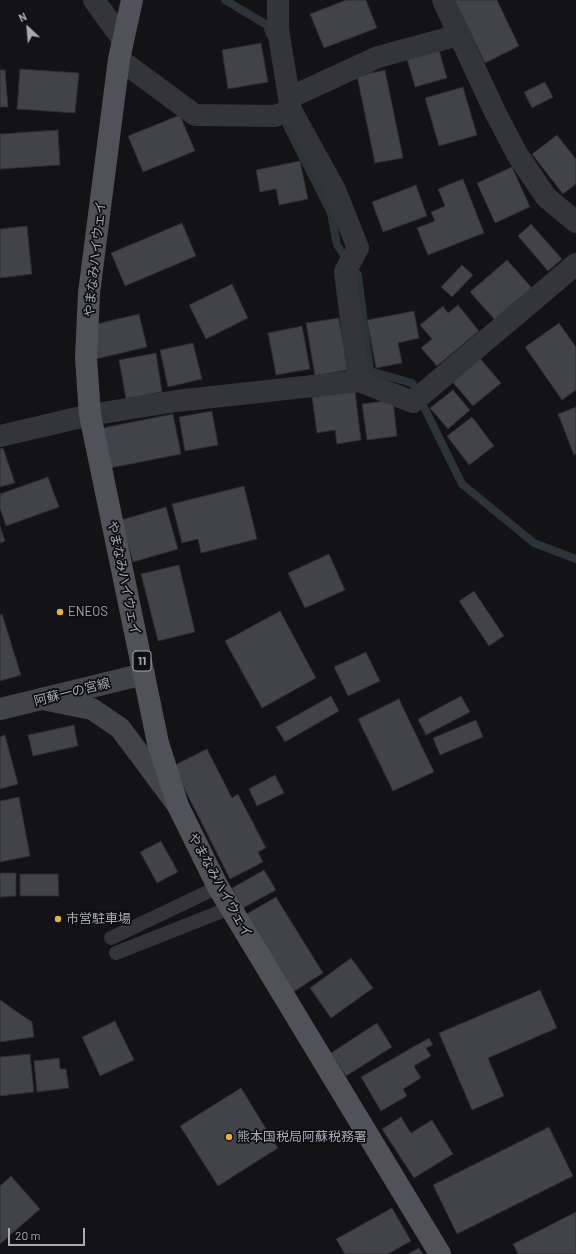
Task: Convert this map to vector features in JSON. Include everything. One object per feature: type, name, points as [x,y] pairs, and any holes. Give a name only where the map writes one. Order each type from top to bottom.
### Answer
[{"type":"main road","name":"やまなみハイウェイ","points":[[132,0],[121,50],[89,292],[86,358],[90,415],[158,743],[178,806],[218,887],[300,1020],[440,1254]]},
{"type":"main road","name":"阿蘇一の宮線","points":[[0,709],[144,674]]},
{"type":"main road","points":[[42,699],[92,709],[120,728],[178,806]]},
{"type":"street","points":[[94,0],[121,50],[195,114],[275,116],[291,104],[378,57],[459,35]]},
{"type":"street","points":[[278,0],[278,29],[291,104],[335,190],[358,248],[345,272],[359,381]]},
{"type":"street","points":[[443,0],[495,112],[517,154],[546,197],[576,222]]},
{"type":"street","points":[[0,436],[90,415],[176,402],[359,381],[413,402],[576,264]]},
{"type":"lane","points":[[111,938],[218,887]]},
{"type":"lane","points":[[116,953],[230,908]]},
{"type":"building","points":[[346,0],[366,0],[377,28],[324,48],[310,14]]},
{"type":"building","points":[[454,0],[497,0],[519,46],[485,63]]},
{"type":"building","points":[[261,43],[268,82],[228,89],[222,50]]},
{"type":"building","points":[[439,50],[447,78],[415,87],[407,59]]},
{"type":"building","points":[[20,69],[79,73],[75,113],[17,109]]},
{"type":"building","points":[[0,70],[5,70],[8,107],[0,107]]},
{"type":"building","points":[[385,70],[403,158],[375,163],[357,76]]},
{"type":"building","points":[[545,82],[553,97],[532,108],[524,92]]},
{"type":"building","points":[[463,87],[477,135],[439,146],[425,98]]},
{"type":"building","points":[[180,115],[195,151],[143,172],[128,136]]},
{"type":"building","points":[[58,130],[60,165],[0,169],[0,134]]},
{"type":"building","points":[[557,135],[576,159],[576,184],[563,194],[532,154]]},
{"type":"building","points":[[300,161],[308,199],[279,205],[276,189],[260,192],[256,170]]},
{"type":"building","points":[[512,167],[530,207],[495,223],[477,183]]},
{"type":"building","points":[[463,179],[484,233],[428,255],[417,228],[435,221],[431,212],[445,206],[438,189]]},
{"type":"building","points":[[416,185],[427,216],[383,232],[372,202]]},
{"type":"building","points":[[182,223],[196,256],[125,286],[111,253]]},
{"type":"building","points":[[531,224],[562,259],[548,271],[518,236]]},
{"type":"building","points":[[27,226],[32,274],[0,278],[0,229]]},
{"type":"building","points":[[507,260],[532,288],[495,320],[470,292]]},
{"type":"building","points":[[462,265],[473,275],[452,297],[441,287]]},
{"type":"building","points":[[232,284],[248,318],[206,339],[189,305]]},
{"type":"building","points":[[458,305],[479,331],[437,366],[421,348],[432,339],[420,325],[443,306],[448,313]]},
{"type":"building","points":[[414,311],[419,338],[398,343],[402,363],[376,368],[367,320]]},
{"type":"building","points":[[139,314],[147,347],[96,359],[88,326]]},
{"type":"building","points":[[339,318],[348,370],[315,376],[306,323]]},
{"type":"building","points":[[559,323],[576,347],[576,390],[562,400],[525,347]]},
{"type":"building","points":[[302,326],[310,369],[276,375],[268,333]]},
{"type":"building","points":[[193,343],[202,379],[168,387],[160,350]]},
{"type":"building","points":[[156,353],[162,392],[126,399],[119,360]]},
{"type":"building","points":[[478,356],[501,383],[473,406],[450,379]]},
{"type":"building","points":[[453,390],[470,410],[448,429],[430,408]]},
{"type":"building","points":[[355,391],[361,440],[337,444],[335,430],[317,433],[312,397]]},
{"type":"building","points":[[393,400],[397,436],[367,440],[362,404]]},
{"type":"building","points":[[576,407],[576,454],[574,455],[558,414]]},
{"type":"building","points":[[212,411],[218,445],[185,451],[179,417]]},
{"type":"building","points":[[173,414],[181,454],[110,468],[102,428]]},
{"type":"building","points":[[472,417],[494,446],[469,465],[447,436]]},
{"type":"building","points":[[3,448],[15,483],[0,487],[0,449]]},
{"type":"building","points":[[48,477],[59,507],[6,526],[0,508],[0,494]]},
{"type":"building","points":[[244,486],[257,539],[201,553],[198,539],[182,543],[172,504]]},
{"type":"building","points":[[166,507],[178,549],[133,562],[121,520]]},
{"type":"building","points":[[0,526],[5,541],[0,543]]},
{"type":"building","points":[[329,554],[345,590],[305,608],[288,573]]},
{"type":"building","points":[[179,565],[195,632],[158,641],[141,574]]},
{"type":"building","points":[[474,591],[504,636],[489,646],[459,601]]},
{"type":"building","points":[[280,611],[316,678],[262,708],[225,641]]},
{"type":"building","points":[[2,614],[21,675],[0,681],[0,615]]},
{"type":"building","points":[[366,652],[380,681],[348,696],[334,667]]},
{"type":"building","points":[[331,696],[339,711],[285,742],[276,727]]},
{"type":"building","points":[[461,696],[470,712],[426,735],[418,719]]},
{"type":"building","points":[[399,699],[434,772],[393,791],[358,719]]},
{"type":"building","points":[[476,720],[483,737],[440,755],[433,738]]},
{"type":"building","points":[[74,725],[78,746],[33,756],[28,735]]},
{"type":"building","points":[[5,735],[18,784],[0,789],[0,737]]},
{"type":"building","points":[[207,749],[232,798],[238,794],[266,848],[258,852],[263,862],[230,879],[173,766]]},
{"type":"building","points":[[275,775],[284,793],[257,806],[249,789]]},
{"type":"building","points":[[19,797],[30,856],[0,862],[0,801]]},
{"type":"building","points":[[161,841],[178,872],[157,883],[140,852]]},
{"type":"building","points":[[264,870],[276,890],[243,908],[232,888]]},
{"type":"building","points":[[0,873],[16,873],[16,896],[0,897]]},
{"type":"building","points":[[20,874],[58,874],[59,896],[20,896]]},
{"type":"building","points":[[276,897],[323,973],[293,992],[245,915]]},
{"type":"building","points":[[351,958],[373,988],[331,1018],[310,988]]},
{"type":"building","points":[[540,990],[557,1028],[488,1058],[504,1096],[472,1110],[439,1033]]},
{"type":"building","points":[[0,1000],[32,1022],[34,1037],[0,1042]]},
{"type":"building","points":[[115,1021],[134,1060],[100,1076],[82,1037]]},
{"type":"building","points":[[377,1023],[392,1047],[346,1076],[331,1053]]},
{"type":"building","points":[[429,1038],[433,1045],[426,1048],[431,1056],[414,1066],[421,1078],[403,1089],[407,1096],[381,1111],[361,1077]]},
{"type":"building","points":[[30,1054],[34,1092],[0,1096],[0,1057]]},
{"type":"building","points":[[59,1058],[60,1069],[66,1069],[69,1088],[37,1092],[34,1061]]},
{"type":"building","name":"熊本国税局阿蘇税務署","points":[[241,1088],[278,1148],[218,1186],[180,1126]]},
{"type":"building","points":[[401,1117],[411,1133],[432,1120],[453,1154],[414,1178],[382,1129]]},
{"type":"building","points":[[549,1127],[573,1176],[457,1234],[433,1185]]},
{"type":"building","points":[[11,1176],[40,1209],[0,1244],[0,1186]]},
{"type":"building","points":[[392,1208],[411,1241],[388,1254],[345,1254],[336,1239]]},
{"type":"building","points":[[576,1212],[576,1254],[518,1254],[513,1244]]},
{"type":"building","points":[[419,1248],[423,1254],[408,1254]]},
{"type":"waterway","points":[[225,0],[267,25],[270,35]]},
{"type":"waterway","points":[[283,114],[287,126],[331,213],[337,245],[358,275],[370,371],[412,383],[462,484],[534,543],[576,559]]},
{"type":"place","name":"ENEOS","points":[[60,612]]},
{"type":"place","name":"市営駐車場","points":[[58,919]]},
{"type":"place","name":"熊本国税局阿蘇税務署","points":[[229,1137]]}]
